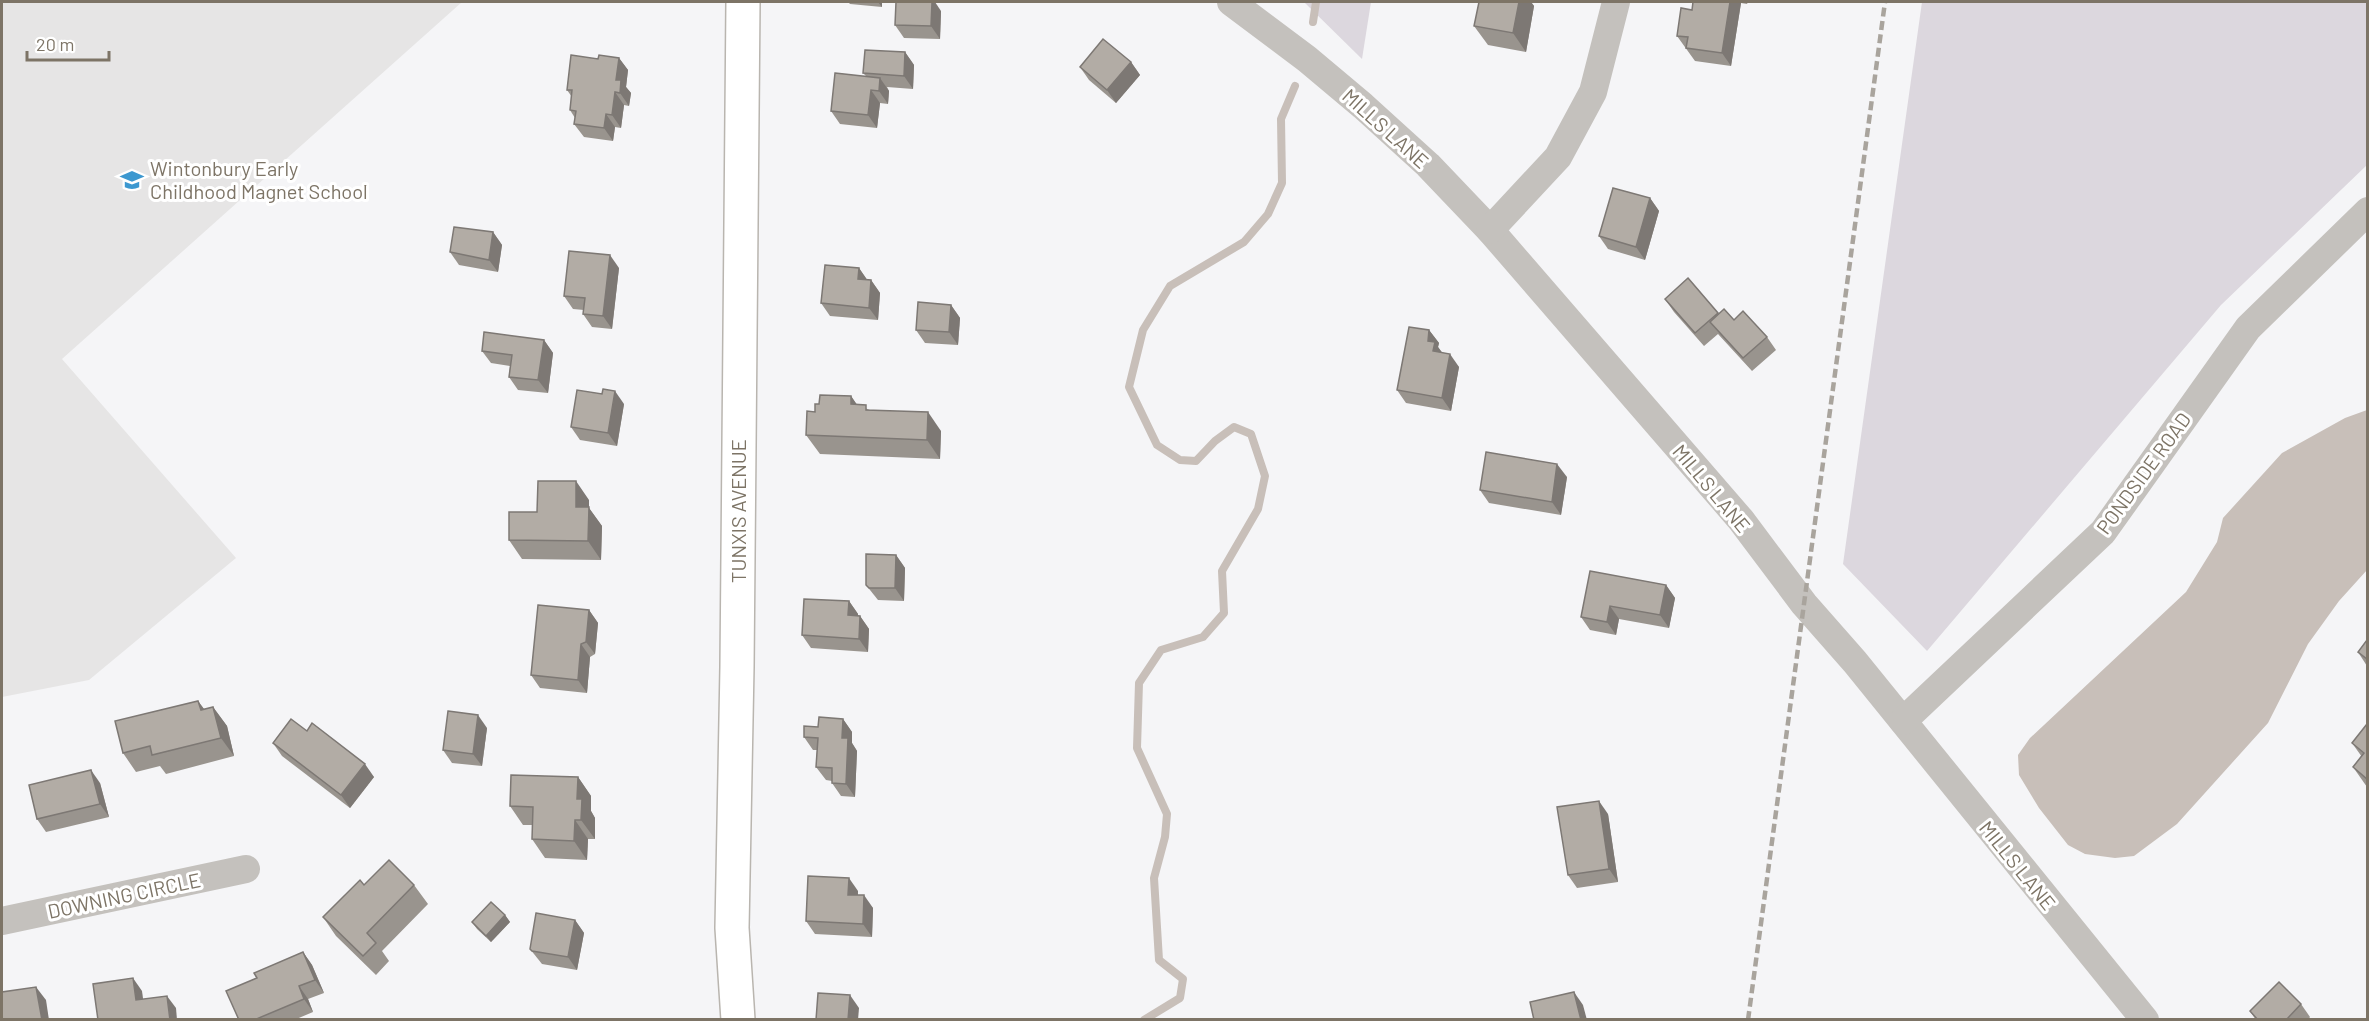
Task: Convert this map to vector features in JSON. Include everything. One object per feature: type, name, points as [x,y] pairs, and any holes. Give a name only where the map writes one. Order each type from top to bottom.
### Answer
[{"type":"main road","name":"TUNXIS AVENUE","points":[[738,1020],[732,928],[737,667],[743,2]]},
{"type":"street","name":"MILLS LANE","points":[[1231,2],[1363,106],[1428,165],[1490,230],[1741,520],[1804,604],[1903,721],[2145,1020]]},
{"type":"street","points":[[1490,230],[1558,157],[1593,92],[1616,2]]},
{"type":"street","name":"PONDSIDE ROAD","points":[[1903,721],[2103,532],[2248,328],[2367,211]]},
{"type":"street","name":"DOWNING CIRCLE","points":[[2,921],[246,869]]},
{"type":"shaded area","name":"Wintonbury Early Childhood Magnet School","points":[[2,2],[462,2],[62,359],[236,558],[89,680],[2,697]]},
{"type":"shaded area","points":[[1304,2],[1371,2],[1362,59]]},
{"type":"shaded area","points":[[1922,2],[2368,2],[2367,165],[2221,305],[1927,651],[1843,564]]},
{"type":"shaded area","points":[[2367,410],[2367,570],[2339,601],[2308,644],[2268,723],[2177,824],[2134,856],[2115,858],[2085,854],[2068,845],[2039,808],[2019,775],[2018,755],[2030,738],[2186,592],[2217,542],[2223,518],[2282,453],[2345,418]]},
{"type":"building","points":[[896,2],[932,2],[931,26],[895,25]]},
{"type":"building","points":[[1479,2],[1519,2],[1513,33],[1474,26]]},
{"type":"building","points":[[1693,2],[1730,2],[1722,53],[1686,48],[1688,37],[1677,36],[1681,8],[1692,10]]},
{"type":"building","points":[[1103,39],[1131,62],[1107,90],[1080,67]]},
{"type":"building","points":[[865,50],[905,52],[904,76],[863,73]]},
{"type":"building","points":[[571,55],[598,59],[599,55],[619,58],[616,80],[621,80],[620,93],[615,92],[612,115],[606,114],[604,128],[574,124],[576,111],[570,110],[572,90],[567,90]]},
{"type":"building","points":[[835,73],[880,78],[879,91],[871,90],[868,115],[831,111]]},
{"type":"building","points":[[1613,188],[1650,198],[1636,247],[1599,236]]},
{"type":"building","points":[[454,227],[493,232],[489,260],[450,252]]},
{"type":"building","points":[[569,251],[610,255],[603,316],[583,314],[585,298],[564,296]]},
{"type":"building","points":[[825,265],[859,268],[858,279],[871,280],[869,308],[821,303]]},
{"type":"building","points":[[1688,278],[1718,313],[1695,333],[1665,299]]},
{"type":"building","points":[[918,302],[951,305],[949,332],[916,330]]},
{"type":"building","points":[[1724,309],[1734,320],[1743,311],[1767,337],[1743,358],[1710,322]]},
{"type":"building","points":[[1409,327],[1429,330],[1428,341],[1435,342],[1433,351],[1450,354],[1442,398],[1397,390]]},
{"type":"building","points":[[484,332],[544,340],[538,380],[509,377],[512,355],[482,351]]},
{"type":"building","points":[[603,389],[615,391],[608,433],[571,427],[577,390],[602,394]]},
{"type":"building","points":[[820,395],[851,396],[851,404],[866,405],[866,410],[928,412],[927,440],[806,435],[807,411],[815,412],[815,404],[819,404]]},
{"type":"building","points":[[1486,452],[1557,464],[1552,502],[1480,490]]},
{"type":"building","points":[[538,481],[576,481],[576,507],[589,507],[588,541],[509,540],[509,512],[537,512]]},
{"type":"building","points":[[866,554],[896,555],[895,588],[869,588],[866,585]]},
{"type":"building","points":[[1590,571],[1666,585],[1660,615],[1610,606],[1607,622],[1581,617]]},
{"type":"building","points":[[804,599],[849,601],[848,615],[860,616],[859,639],[802,635]]},
{"type":"building","points":[[538,605],[589,610],[586,642],[581,644],[578,680],[531,675]]},
{"type":"building","points":[[2367,640],[2367,659],[2358,652]]},
{"type":"building","points":[[198,701],[201,710],[213,707],[221,738],[152,755],[150,746],[123,753],[115,721]]},
{"type":"building","points":[[448,711],[478,715],[473,754],[443,750]]},
{"type":"building","points":[[819,717],[843,719],[842,738],[848,738],[846,784],[832,783],[832,768],[816,767],[818,738],[804,737],[804,726],[818,727]]},
{"type":"building","points":[[291,719],[307,731],[312,723],[365,764],[341,795],[273,743]]},
{"type":"building","points":[[2367,724],[2367,779],[2353,767],[2364,753],[2352,743]]},
{"type":"building","points":[[91,770],[100,804],[37,819],[29,785]]},
{"type":"building","points":[[511,775],[578,777],[577,799],[582,799],[581,820],[575,820],[574,841],[532,839],[533,807],[510,806]]},
{"type":"building","points":[[1599,801],[1609,869],[1568,875],[1557,807]]},
{"type":"building","points":[[389,860],[414,885],[367,933],[376,943],[363,956],[323,917],[360,880],[364,885]]},
{"type":"building","points":[[808,876],[849,878],[848,895],[864,895],[863,924],[806,921]]},
{"type":"building","points":[[491,902],[505,915],[486,936],[472,922]]},
{"type":"building","points":[[536,913],[575,920],[568,957],[530,949]]},
{"type":"building","points":[[303,952],[315,980],[299,986],[304,999],[254,1020],[239,1020],[226,991],[257,978],[254,973]]},
{"type":"building","points":[[133,978],[136,1000],[167,996],[170,1020],[98,1020],[93,984]]},
{"type":"building","points":[[2279,982],[2301,1004],[2286,1020],[2258,1020],[2250,1011]]},
{"type":"building","points":[[36,987],[42,1020],[2,1020],[2,992]]},
{"type":"building","points":[[1574,992],[1581,1020],[1534,1020],[1530,1002]]},
{"type":"building","points":[[818,993],[850,995],[848,1020],[816,1020]]},
{"type":"waterway","points":[[1313,22],[1316,2]]},
{"type":"waterway","points":[[1144,1020],[1180,998],[1183,979],[1159,960],[1154,878],[1165,837],[1167,814],[1137,748],[1139,683],[1161,650],[1203,637],[1224,613],[1222,571],[1258,509],[1265,476],[1251,434],[1234,427],[1215,441],[1196,461],[1180,460],[1157,445],[1129,387],[1143,330],[1170,286],[1244,242],[1268,214],[1282,183],[1281,119],[1295,86]]},
{"type":"railway","points":[[1748,1020],[1885,2]]},
{"type":"place","name":"Wintonbury Early Childhood Magnet School","points":[[132,180]]}]
